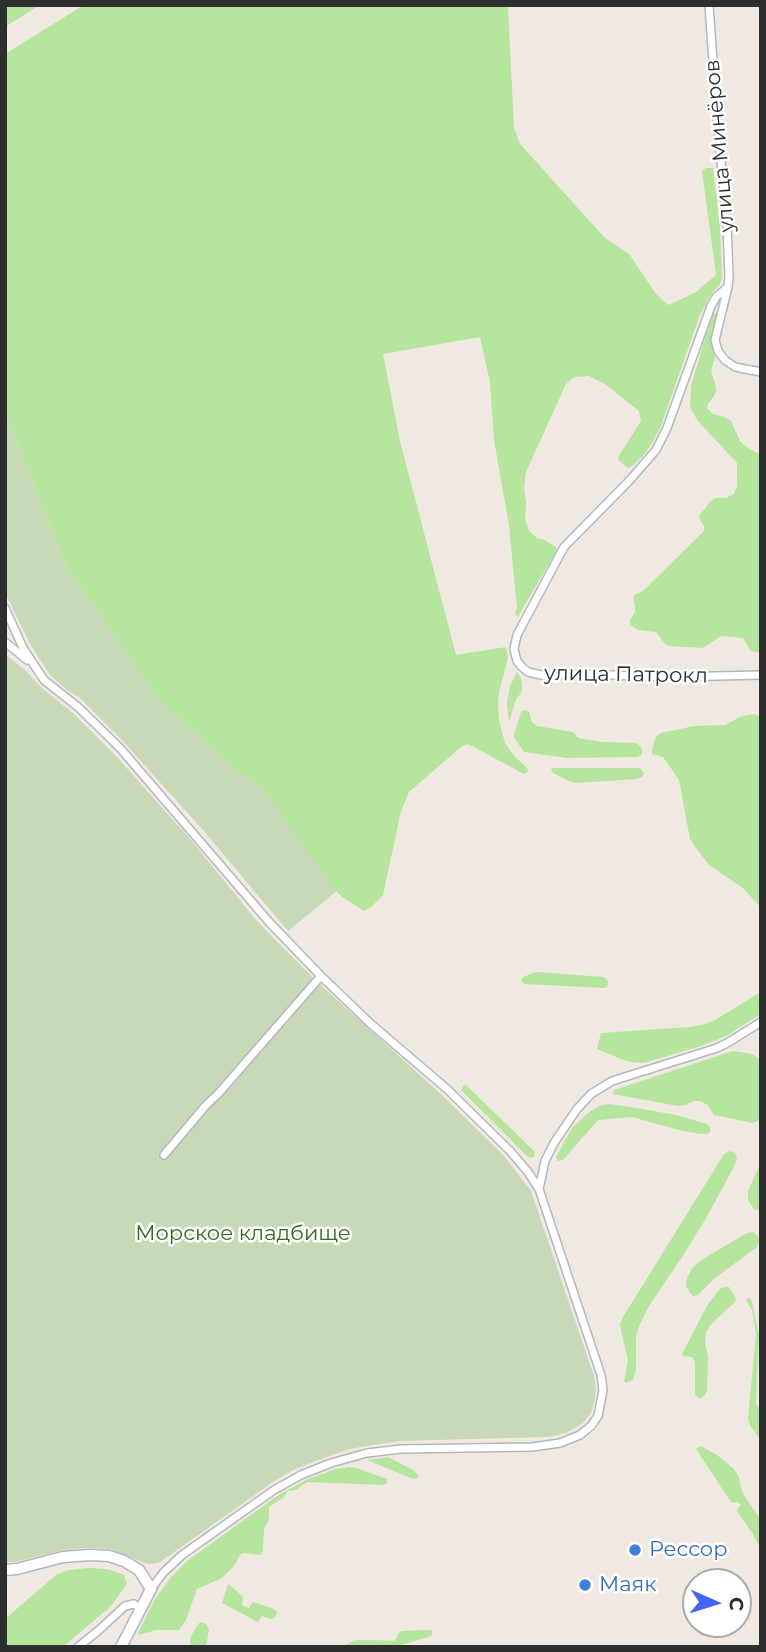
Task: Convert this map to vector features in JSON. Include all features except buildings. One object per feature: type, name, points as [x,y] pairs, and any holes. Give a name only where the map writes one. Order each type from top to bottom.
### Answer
[{"type":"main road","points":[[5,1570],[90,1555],[109,1556],[139,1570],[151,1589],[121,1647]]},
{"type":"street","name":"улица Минёров","points":[[709,5],[727,225],[728,287],[715,340],[718,351],[735,367],[761,372]]},
{"type":"street","name":"улица Патрокл","points":[[728,287],[716,297],[705,320],[667,428],[656,450],[564,547],[517,635],[514,649],[517,661],[522,667],[536,675],[761,675]]},
{"type":"street","points":[[5,608],[23,648],[44,680],[78,707],[120,748],[270,922],[321,976],[371,1024],[447,1089],[528,1172],[539,1189],[601,1375],[603,1398],[598,1416],[591,1426],[571,1439],[551,1445],[401,1449],[367,1453],[331,1463],[283,1485],[227,1522],[182,1555],[151,1589]]},
{"type":"street","points":[[5,642],[33,665]]},
{"type":"street","points":[[164,1155],[321,976]]},
{"type":"street","points":[[539,1189],[541,1173],[554,1143],[577,1109],[591,1094],[612,1081],[717,1048],[761,1022]]},
{"type":"street","points":[[78,1647],[125,1606],[134,1604],[141,1609]]},
{"type":"green space","points":[[5,5],[40,5],[5,27]]},
{"type":"green space","points":[[84,5],[508,5],[514,128],[520,144],[605,238],[629,254],[654,291],[669,305],[696,292],[716,275],[702,171],[713,168],[720,225],[722,278],[699,317],[661,426],[643,456],[628,468],[618,457],[641,421],[639,411],[605,384],[589,376],[574,377],[566,384],[526,472],[524,488],[525,519],[529,531],[557,550],[518,617],[515,612],[517,608],[509,525],[494,440],[490,382],[480,337],[383,354],[400,441],[456,655],[506,647],[508,658],[498,700],[499,721],[505,743],[528,772],[524,774],[467,744],[461,747],[409,792],[401,811],[383,895],[364,911],[336,891],[262,788],[231,767],[157,697],[65,564],[5,410],[5,54]]},
{"type":"green space","points":[[714,312],[718,316],[715,357],[711,371],[716,391],[707,408],[713,414],[731,421],[740,441],[761,455],[761,653],[751,651],[743,638],[721,636],[703,648],[670,646],[666,645],[656,632],[638,630],[630,625],[635,612],[634,595],[643,591],[704,531],[699,516],[710,502],[715,498],[726,498],[734,494],[737,486],[737,463],[697,420],[690,407],[691,386]]},
{"type":"green space","points":[[5,410],[65,564],[157,697],[231,767],[262,788],[337,891],[288,931],[203,830],[120,738],[80,698],[50,675],[30,644],[5,593]]},
{"type":"green space","name":"Морское кладбище","points":[[5,654],[74,714],[115,755],[191,840],[256,920],[314,979],[442,1095],[504,1156],[531,1191],[594,1376],[595,1399],[591,1413],[583,1423],[566,1433],[548,1437],[399,1441],[349,1449],[297,1468],[276,1480],[160,1562],[152,1564],[111,1549],[89,1548],[63,1550],[5,1562]]},
{"type":"green space","points":[[517,672],[522,687],[509,722],[507,703],[510,686]]},
{"type":"green space","points":[[524,710],[529,712],[532,722],[537,726],[573,732],[578,738],[636,743],[642,754],[638,757],[567,758],[524,752],[514,735]]},
{"type":"green space","points":[[754,714],[761,717],[761,908],[743,888],[709,865],[696,848],[690,839],[679,780],[663,757],[652,754],[656,737],[661,733],[694,726],[725,725],[742,716]]},
{"type":"green space","points":[[552,768],[640,768],[644,773],[637,779],[576,783],[553,773]]},
{"type":"green space","points":[[536,972],[604,977],[608,982],[604,988],[524,984],[521,981],[523,977]]},
{"type":"green space","points":[[761,992],[761,1014],[726,1036],[701,1046],[644,1063],[631,1062],[597,1049],[601,1033],[705,1024]]},
{"type":"green space","points":[[733,1051],[752,1054],[761,1060],[761,1118],[753,1123],[714,1115],[708,1105],[700,1101],[678,1106],[613,1094],[614,1090]]},
{"type":"green space","points":[[464,1085],[535,1152],[534,1157],[529,1158],[461,1090]]},
{"type":"green space","points":[[609,1104],[676,1115],[707,1124],[710,1132],[700,1134],[679,1130],[632,1117],[598,1120],[563,1160],[558,1161],[556,1157],[572,1128],[589,1112]]},
{"type":"green space","points":[[730,1151],[737,1157],[735,1165],[706,1218],[639,1326],[636,1337],[636,1370],[633,1380],[626,1383],[624,1381],[628,1360],[620,1324],[623,1317],[724,1154]]},
{"type":"green space","points":[[761,1162],[761,1211],[754,1209],[748,1200],[748,1191]]},
{"type":"green space","points":[[753,1232],[758,1236],[757,1247],[715,1278],[698,1295],[693,1296],[686,1286],[693,1267],[747,1233]]},
{"type":"green space","points":[[729,1287],[735,1302],[706,1332],[707,1391],[700,1399],[695,1395],[695,1362],[692,1357],[682,1354],[708,1304],[721,1288]]},
{"type":"green space","points":[[748,1298],[752,1301],[759,1336],[756,1404],[761,1410],[761,1441],[748,1419],[756,1333],[752,1310],[746,1300]]},
{"type":"green space","points":[[701,1446],[717,1455],[738,1475],[743,1494],[761,1520],[761,1550],[737,1511],[741,1505],[731,1502],[696,1449]]},
{"type":"green space","points":[[388,1457],[413,1470],[418,1478],[413,1479],[367,1460]]},
{"type":"green space","points":[[349,1467],[387,1479],[387,1483],[307,1482],[296,1490],[288,1491],[269,1507],[269,1520],[264,1528],[263,1551],[260,1555],[243,1553],[222,1578],[197,1589],[186,1620],[179,1630],[156,1630],[139,1635],[155,1599],[187,1561],[277,1496],[304,1481],[335,1469]]},
{"type":"green space","points":[[107,1569],[124,1575],[127,1584],[111,1606],[63,1647],[5,1647],[5,1619],[56,1575],[68,1570]]},
{"type":"green space","points":[[229,1584],[243,1597],[243,1606],[249,1608],[253,1602],[274,1609],[276,1616],[272,1619],[262,1616],[258,1622],[222,1603]]},
{"type":"green space","points":[[201,1622],[209,1629],[206,1647],[191,1647],[191,1636]]},
{"type":"green space","points":[[402,1631],[433,1632],[431,1636],[395,1647],[341,1647],[359,1640],[394,1641]]},
{"type":"place","name":"Рессор","points":[[635,1550]]},
{"type":"place","name":"Маяк","points":[[585,1585]]}]
